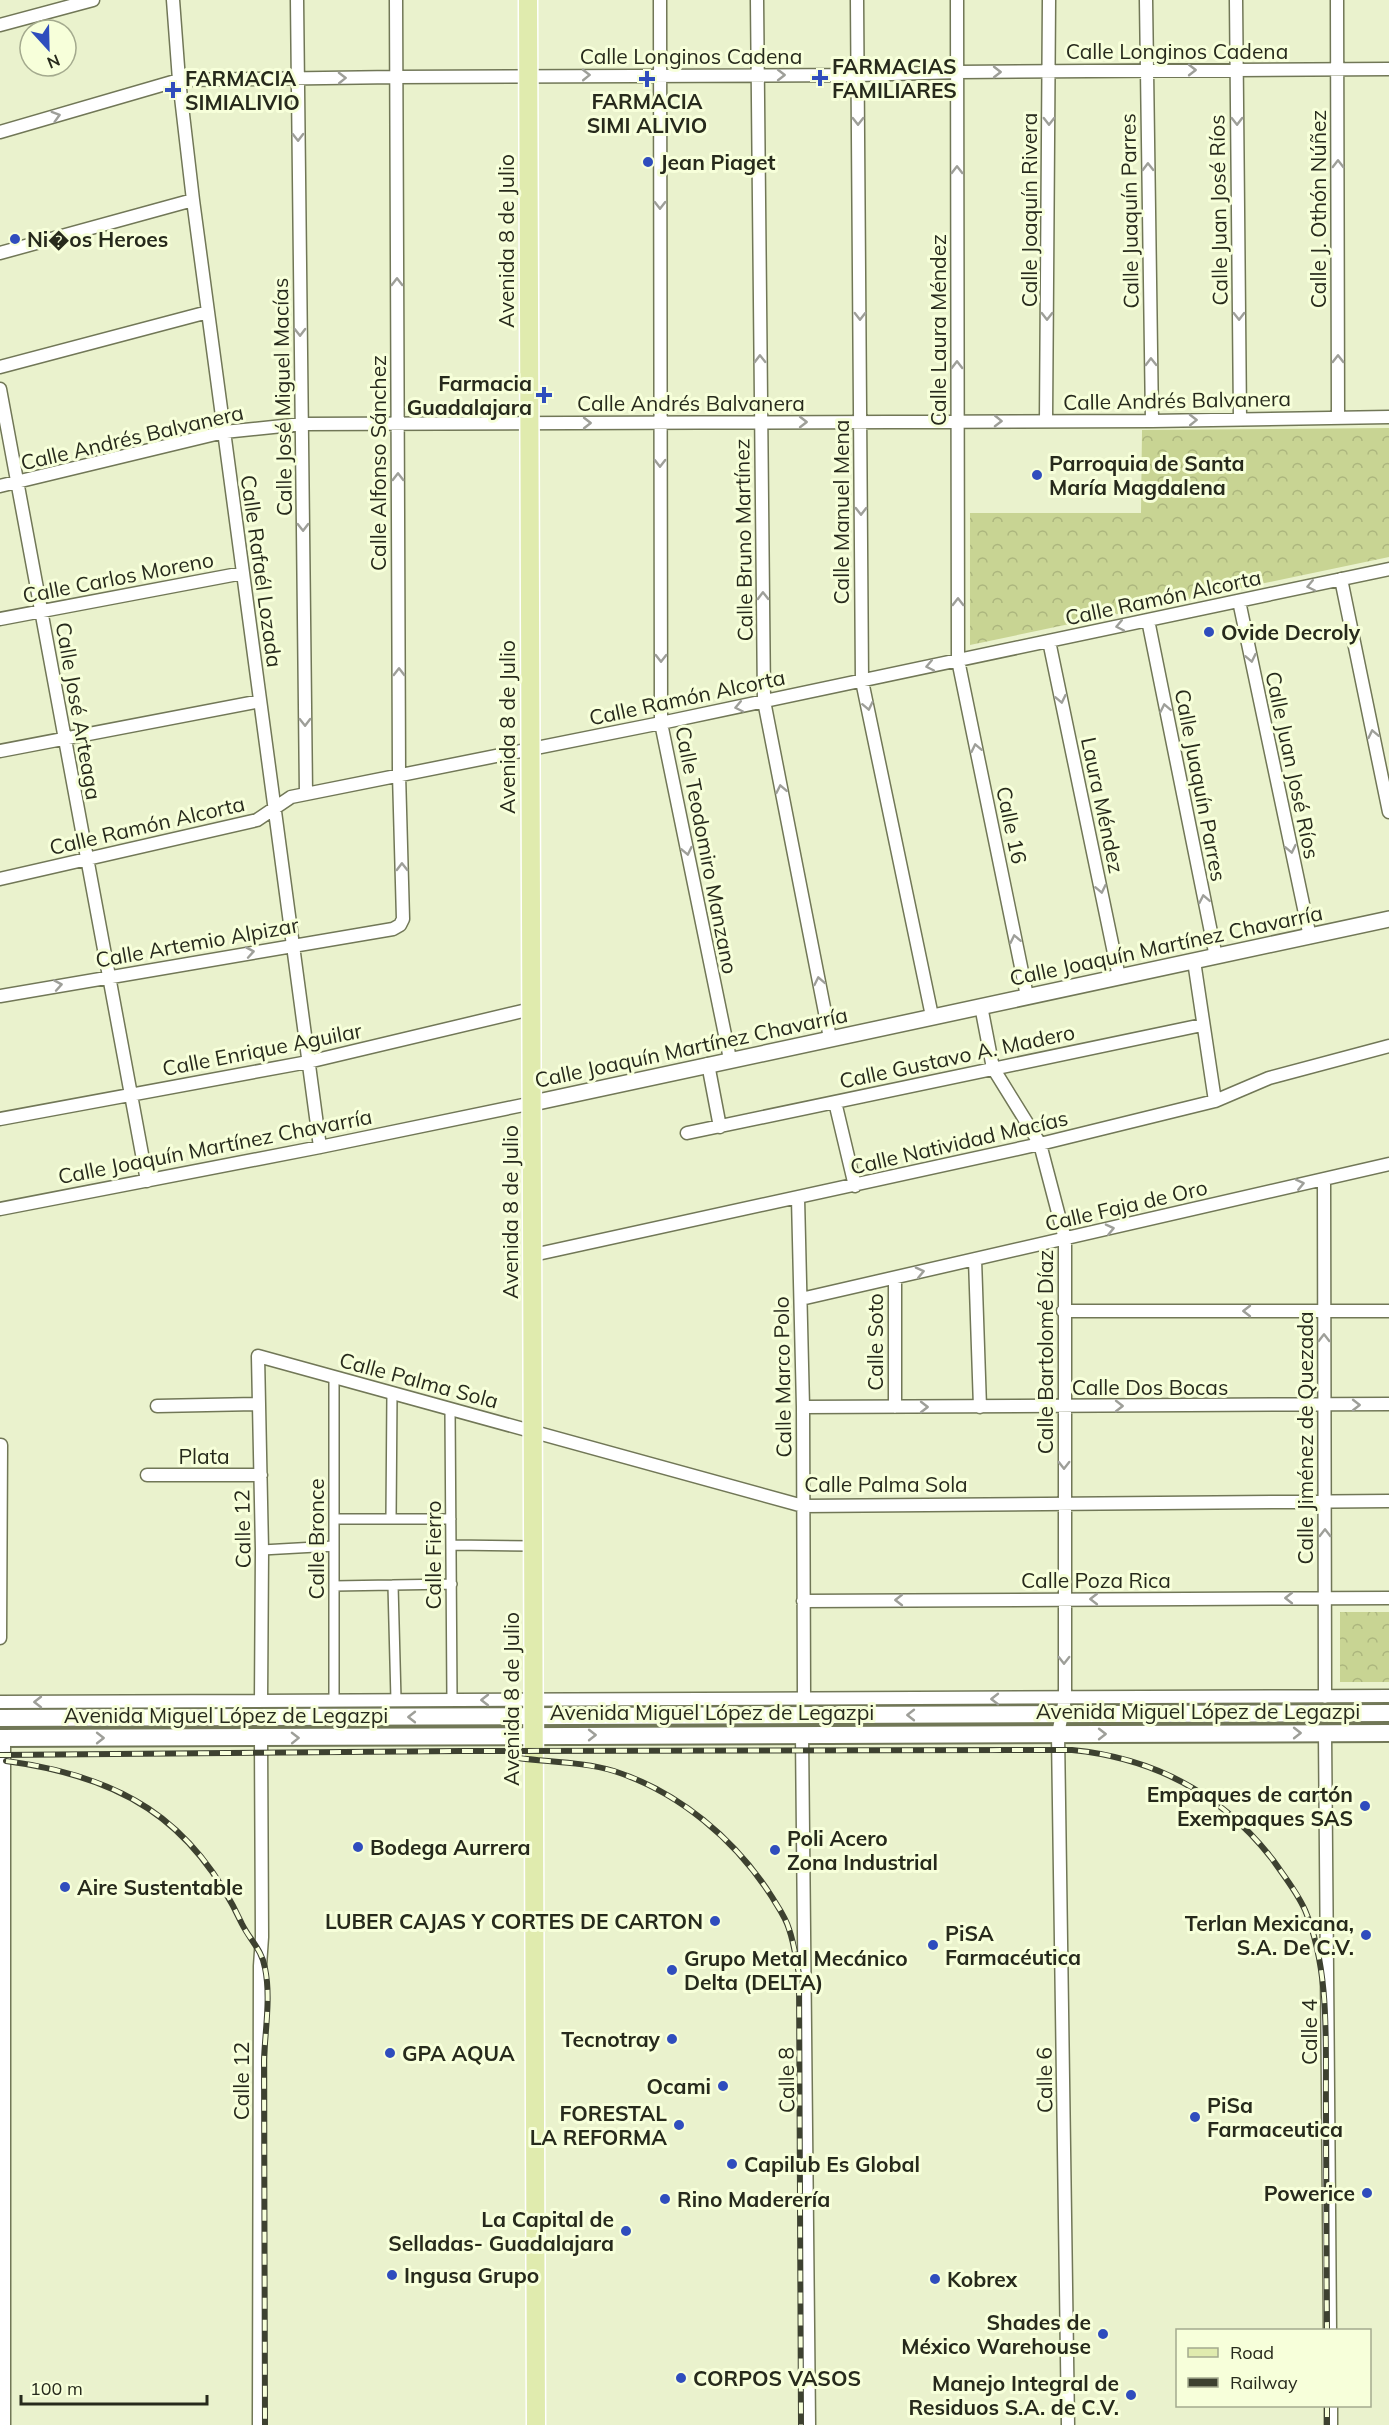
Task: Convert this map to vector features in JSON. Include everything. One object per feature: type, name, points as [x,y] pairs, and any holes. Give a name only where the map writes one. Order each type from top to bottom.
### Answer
[{"type":"main road","name":"Avenida 8 de Julio","points":[[528,0],[536,2425]]},
{"type":"main road","name":"Avenida Miguel López de Legazpi","points":[[0,1718],[533,1708],[849,1715],[1063,1707],[1389,1713]]},
{"type":"main road","points":[[849,1715],[849,1735]]},
{"type":"main road","name":"Avenida Miguel López de Legazpi","points":[[2,1738],[1389,1732]]},
{"type":"street","points":[[0,25],[93,0]]},
{"type":"street","name":"Calle Rafaél Lozada","points":[[173,0],[179,81],[208,312],[320,1147]]},
{"type":"street","name":"Calle José Miguel Macías","points":[[297,0],[306,794]]},
{"type":"street","name":"Calle Alfonso Sánchez","points":[[396,0],[399,774],[403,919],[400,925]]},
{"type":"street","name":"Calle Teodomiro Manzano","points":[[660,0],[661,723],[730,1059]]},
{"type":"street","name":"Calle Bruno Martínez","points":[[757,0],[764,701],[830,1038]]},
{"type":"street","name":"Calle Manuel Mena","points":[[857,0],[862,681],[932,1016]]},
{"type":"street","name":"Calle Laura Méndez","points":[[957,0],[958,660]]},
{"type":"street","name":"Calle Joaquín Rivera","points":[[1046,421],[1049,0]]},
{"type":"street","name":"Calle Juaquín Parres","points":[[1146,0],[1152,421]]},
{"type":"street","name":"Calle Juan José Ríos","points":[[1236,0],[1240,419]]},
{"type":"street","name":"Calle J. Othón Núñez","points":[[1337,0],[1338,418]]},
{"type":"street","name":"Calle Longinos Cadena","points":[[0,132],[179,81],[660,74],[858,75],[957,72],[1389,69]]},
{"type":"street","points":[[0,253],[194,200]]},
{"type":"street","points":[[0,367],[208,312]]},
{"type":"street","name":"Calle José Arteaga","points":[[0,389],[147,1181]]},
{"type":"street","name":"Calle Andrés Balvanera","points":[[0,486],[224,432],[302,424],[1152,421],[1389,417]]},
{"type":"street","name":"Calle Ramón Alcorta","points":[[0,879],[257,820],[291,797],[661,723],[1389,569]]},
{"type":"street","name":"Calle Carlos Moreno","points":[[0,620],[243,573]]},
{"type":"street","points":[[1341,579],[1389,812]]},
{"type":"street","name":"Calle Juan José Ríos","points":[[1239,601],[1310,937]]},
{"type":"street","name":"Calle Juaquín Parres","points":[[1148,620],[1216,957]]},
{"type":"street","name":"Laura Méndez","points":[[1049,641],[1119,977]]},
{"type":"street","name":"Calle 16","points":[[958,660],[1027,996]]},
{"type":"street","points":[[0,751],[260,701]]},
{"type":"street","name":"Calle Joaquín Martínez Chavarría","points":[[0,1209],[533,1103],[730,1059],[1310,937],[1389,918]]},
{"type":"street","name":"Calle Artemio Alpizar","points":[[0,996],[393,929],[400,925]]},
{"type":"street","points":[[1194,961],[1215,1101]]},
{"type":"street","name":"Calle Bartolomé Díaz","points":[[981,1006],[993,1068],[1040,1144],[1065,1239],[1063,1707]]},
{"type":"street","name":"Calle Enrique Aguilar","points":[[0,1119],[308,1062],[531,1009]]},
{"type":"street","name":"Calle Gustavo A. Madero","points":[[687,1134],[1202,1025]]},
{"type":"street","name":"Calle Natividad Macías","points":[[533,1255],[1040,1144],[1215,1101],[1269,1078],[1389,1046]]},
{"type":"street","points":[[708,1064],[720,1127]]},
{"type":"street","points":[[835,1102],[855,1186]]},
{"type":"street","name":"Calle Faja de Oro","points":[[801,1299],[1389,1164]]},
{"type":"street","name":"Calle Jiménez de Quezada","points":[[1324,1179],[1325,1697]]},
{"type":"street","name":"Calle Marco Polo","points":[[798,1198],[804,1698]]},
{"type":"street","points":[[975,1260],[980,1407]]},
{"type":"street","name":"Calle Soto","points":[[895,1278],[895,1407]]},
{"type":"street","points":[[1063,1311],[1389,1311]]},
{"type":"street","name":"Calle Palma Sola","points":[[258,1356],[803,1506],[1389,1501]]},
{"type":"street","name":"Calle 12","points":[[258,1356],[262,1550],[261,1701]]},
{"type":"street","name":"Calle Bronce","points":[[334,1377],[334,1700]]},
{"type":"street","points":[[391,1519],[392,1393]]},
{"type":"street","points":[[157,1406],[259,1404]]},
{"type":"street","name":"Calle Dos Bocas","points":[[802,1407],[1389,1404]]},
{"type":"street","name":"Calle Fierro","points":[[450,1409],[452,1700]]},
{"type":"street","points":[[0,1638],[1,1445]]},
{"type":"street","name":"Plata","points":[[147,1475],[261,1475]]},
{"type":"street","points":[[334,1518],[451,1519]]},
{"type":"street","points":[[451,1545],[533,1546]]},
{"type":"street","points":[[262,1550],[334,1546]]},
{"type":"street","points":[[334,1586],[452,1584]]},
{"type":"street","points":[[393,1585],[396,1700]]},
{"type":"street","name":"Calle Poza Rica","points":[[803,1601],[1389,1598]]},
{"type":"street","name":"Avenida Miguel López de Legazpi","points":[[0,1702],[452,1700],[533,1708],[804,1698],[1063,1707],[1389,1696]]},
{"type":"street","name":"Calle 6","points":[[1063,1707],[1058,1734],[1068,2425]]},
{"type":"street","name":"Calle 4","points":[[1325,1733],[1330,2329]]},
{"type":"street","name":"Calle 8","points":[[802,1735],[809,2425]]},
{"type":"street","points":[[2,1738],[4,2425]]},
{"type":"street","name":"Calle 12","points":[[259,2425],[261,1738]]},
{"type":"street","points":[[1331,2407],[1331,2425]]},
{"type":"green space","points":[[1389,428],[1389,557],[970,645],[970,513],[1141,513],[1142,430]]},
{"type":"green space","points":[[1340,1612],[1389,1612],[1389,1682],[1340,1682]]},
{"type":"railway","points":[[0,1755],[462,1751],[1072,1750],[1102,1754],[1159,1771],[1209,1798],[1253,1837],[1294,1890],[1305,1910],[1313,1934],[1323,1984],[1326,2035],[1327,2329]]},
{"type":"railway","points":[[518,1758],[603,1768],[661,1791],[683,1805],[723,1837],[757,1876],[786,1921],[799,1974],[801,2425]]},
{"type":"railway","points":[[6,1761],[47,1768],[84,1778],[117,1791],[148,1808],[176,1830],[200,1856],[222,1887],[261,1956],[268,1991],[264,2060],[265,2425]]},
{"type":"railway","points":[[1327,2407],[1327,2425]]},
{"type":"place","name":"FARMACIAS FAMILIARES","points":[[820,78]]},
{"type":"place","name":"FARMACIA SIMI ALIVIO","points":[[647,79]]},
{"type":"place","name":"FARMACIA SIMIALIVIO","points":[[173,90]]},
{"type":"place","name":"Jean Piaget","points":[[648,162]]},
{"type":"place","name":"Ni�os Heroes","points":[[15,239]]},
{"type":"place","name":"Farmacia Guadalajara","points":[[544,395]]},
{"type":"place","name":"Parroquia de Santa María Magdalena","points":[[1037,475]]},
{"type":"place","name":"Ovide Decroly","points":[[1209,632]]},
{"type":"place","name":"Empaques de cartón Exempaques SAS","points":[[1365,1806]]},
{"type":"place","name":"Bodega Aurrera","points":[[358,1847]]},
{"type":"place","name":"Poli Acero Zona Industrial","points":[[775,1850]]},
{"type":"place","name":"Aire Sustentable","points":[[65,1887]]},
{"type":"place","name":"LUBER CAJAS Y CORTES DE CARTON","points":[[715,1921]]},
{"type":"place","name":"Terlan Mexicana, S.A. De C.V.","points":[[1366,1935]]},
{"type":"place","name":"PiSA Farmacéutica","points":[[933,1945]]},
{"type":"place","name":"Grupo Metal Mecánico Delta (DELTA)","points":[[672,1970]]},
{"type":"place","name":"Tecnotray","points":[[672,2039]]},
{"type":"place","name":"GPA AQUA","points":[[390,2053]]},
{"type":"place","name":"Ocami","points":[[723,2086]]},
{"type":"place","name":"PiSa Farmaceutica","points":[[1195,2117]]},
{"type":"place","name":"FORESTAL LA REFORMA","points":[[679,2125]]},
{"type":"place","name":"Capilub Es Global","points":[[732,2164]]},
{"type":"place","name":"Powerice","points":[[1367,2193]]},
{"type":"place","name":"Rino Maderería","points":[[665,2199]]},
{"type":"place","name":"La Capital de Selladas- Guadalajara","points":[[626,2231]]},
{"type":"place","name":"Ingusa Grupo","points":[[392,2275]]},
{"type":"place","name":"Kobrex","points":[[935,2279]]},
{"type":"place","name":"Shades de México Warehouse","points":[[1103,2334]]},
{"type":"place","name":"CORPOS VASOS","points":[[681,2378]]},
{"type":"place","name":"Manejo Integral de Residuos S.A. de C.V.","points":[[1131,2395]]}]
